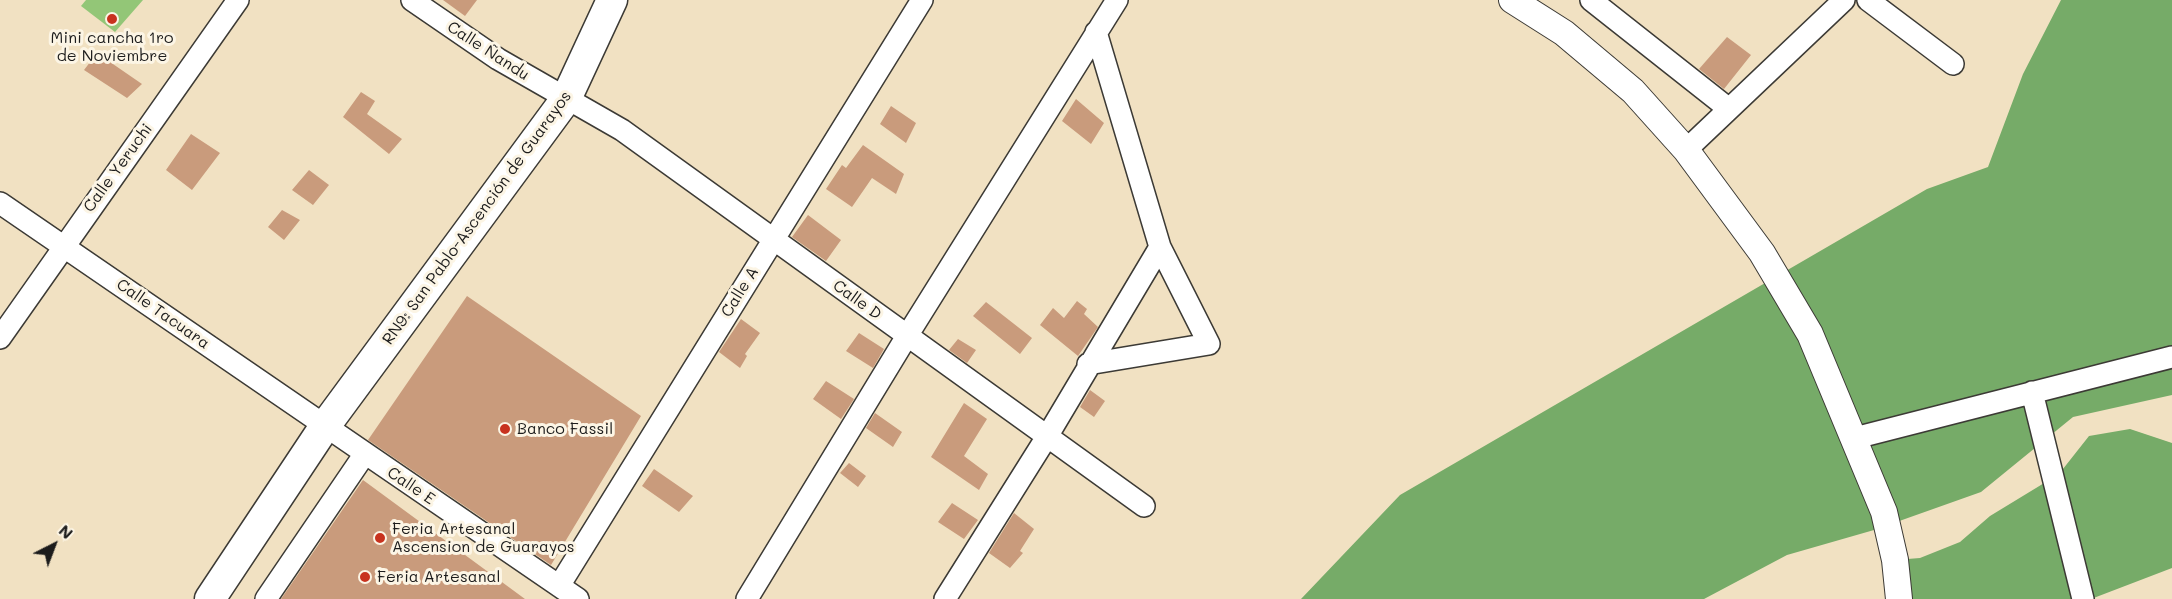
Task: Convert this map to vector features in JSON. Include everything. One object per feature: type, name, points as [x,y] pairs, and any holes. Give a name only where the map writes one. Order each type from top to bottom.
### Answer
[{"type":"highway","name":"RN9: San Pablo-Ascención de Guarayos","points":[[210,599],[325,426],[566,99],[612,0]]},
{"type":"main road","points":[[1512,0],[1564,33],[1633,91],[1686,150],[1762,253],[1810,334],[1855,438],[1884,512],[1895,560],[1899,599]]},
{"type":"street","name":"Calle Yeruchi","points":[[0,338],[63,245],[238,0]]},
{"type":"street","name":"Calle Ñandu","points":[[412,0],[498,59],[566,99]]},
{"type":"street","name":"Calle A","points":[[559,586],[922,0]]},
{"type":"street","points":[[747,599],[907,336],[1117,0]]},
{"type":"street","points":[[1591,0],[1729,109]]},
{"type":"street","points":[[1686,150],[1844,0]]},
{"type":"street","points":[[1868,0],[1953,64]]},
{"type":"street","points":[[1088,364],[1209,344],[1160,247],[1096,32]]},
{"type":"street","name":"Calle D","points":[[566,99],[622,130],[1144,506]]},
{"type":"street","name":"Calle Tacuara","points":[[0,203],[364,454]]},
{"type":"street","points":[[945,599],[1048,435],[1088,364],[1160,247]]},
{"type":"street","points":[[1855,438],[2032,392],[2171,363]]},
{"type":"street","points":[[2032,392],[2082,599]]},
{"type":"street","points":[[266,599],[364,454]]},
{"type":"street","name":"Calle E","points":[[364,454],[578,599]]},
{"type":"green space","name":"Mini cancha 1ro de Noviembre","points":[[86,0],[143,0],[115,32],[81,6]]},
{"type":"green space","points":[[2061,0],[2172,0],[2172,395],[2073,417],[1981,492],[1874,530],[1787,555],[1704,599],[1301,599],[1400,495],[1927,189],[1988,167],[2023,74]]},
{"type":"green space","points":[[2130,429],[2172,443],[2172,568],[2091,599],[1899,599],[1895,560],[1920,558],[1960,542],[1990,516],[2059,474],[2089,436]]},
{"type":"building","points":[[443,0],[477,0],[465,16]]},
{"type":"building","points":[[1727,37],[1751,55],[1724,89],[1699,69]]},
{"type":"building","points":[[97,53],[142,84],[127,98],[84,70]]},
{"type":"building","points":[[361,92],[375,101],[367,114],[402,139],[389,154],[343,117]]},
{"type":"building","points":[[1076,99],[1104,123],[1091,144],[1062,121]]},
{"type":"building","points":[[891,106],[916,123],[906,143],[880,124]]},
{"type":"building","points":[[191,134],[220,153],[192,190],[166,170]]},
{"type":"building","points":[[863,145],[904,174],[896,194],[872,178],[852,207],[826,189],[842,165],[846,168]]},
{"type":"building","points":[[309,170],[329,185],[313,205],[292,190]]},
{"type":"building","points":[[282,210],[300,220],[284,240],[268,227]]},
{"type":"building","points":[[808,215],[841,240],[826,261],[792,237]]},
{"type":"building","name":"Banco Fassil","points":[[467,296],[641,416],[551,565],[368,440]]},
{"type":"building","points":[[1077,301],[1087,309],[1084,314],[1098,327],[1078,356],[1040,325],[1053,308],[1064,318]]},
{"type":"building","points":[[986,302],[1032,338],[1020,354],[973,316]]},
{"type":"building","points":[[741,319],[760,333],[745,354],[747,356],[740,368],[719,352]]},
{"type":"building","points":[[859,333],[884,349],[873,368],[846,351]]},
{"type":"building","points":[[958,339],[976,350],[967,363],[949,350]]},
{"type":"building","points":[[826,381],[854,399],[841,419],[813,399]]},
{"type":"building","points":[[1090,390],[1105,401],[1094,417],[1080,407]]},
{"type":"building","points":[[964,403],[987,419],[964,456],[988,474],[979,490],[931,457]]},
{"type":"building","points":[[875,413],[902,432],[893,447],[866,428]]},
{"type":"building","points":[[849,463],[866,476],[858,487],[840,473]]},
{"type":"building","points":[[654,469],[693,496],[679,512],[642,486]]},
{"type":"building","name":"Feria Artesanal Ascension de Guarayos","points":[[363,480],[525,599],[281,599]]},
{"type":"building","points":[[952,503],[978,520],[964,539],[938,522]]},
{"type":"building","points":[[1014,513],[1034,529],[1020,551],[1023,553],[1010,568],[989,553]]},
{"type":"place","name":"Mini cancha 1ro de Noviembre","points":[[112,19]]},
{"type":"place","name":"Banco Fassil","points":[[505,429]]},
{"type":"place","name":"Feria Artesanal Ascension de Guarayos","points":[[380,538]]},
{"type":"place","name":"Feria Artesanal","points":[[365,577]]}]
